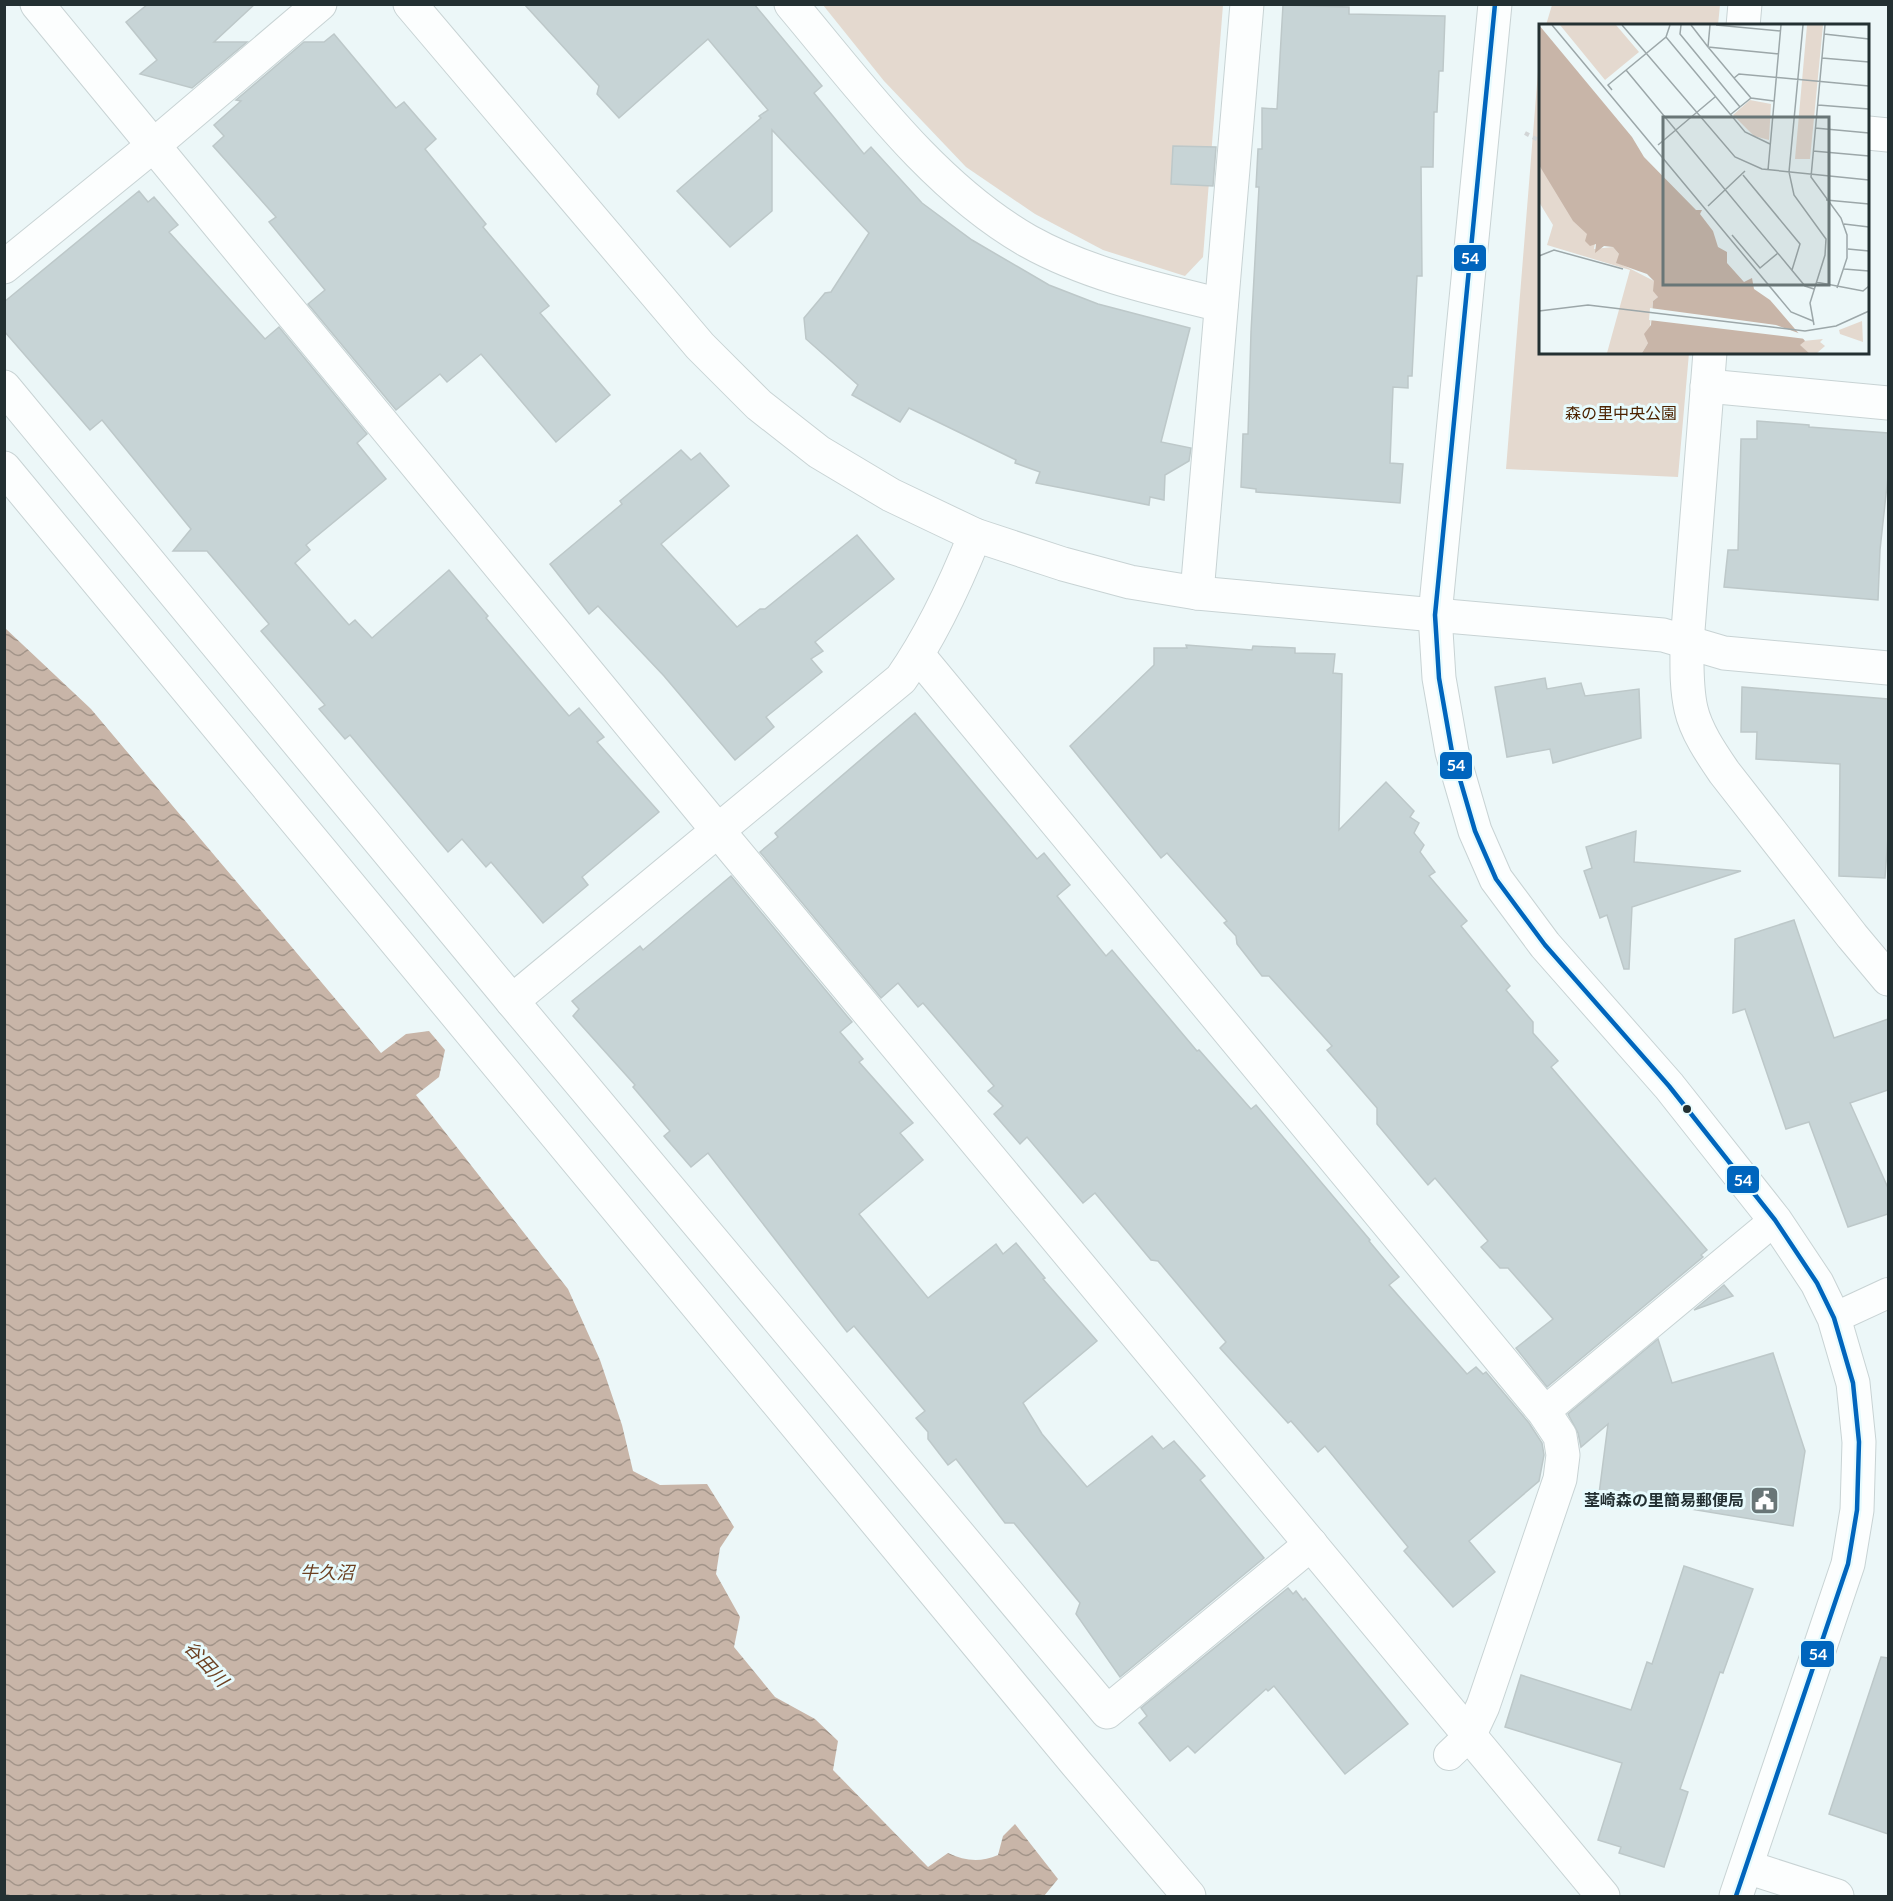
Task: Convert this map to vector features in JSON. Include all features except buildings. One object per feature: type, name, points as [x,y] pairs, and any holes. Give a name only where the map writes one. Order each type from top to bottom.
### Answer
[{"type":"street","points":[[37,4],[719,832],[1311,1544],[1459,1746],[1603,1896]]},
{"type":"street","points":[[4,267],[154,145],[320,4]]},
{"type":"street","points":[[410,4],[700,346],[759,405],[819,452],[891,495],[975,535],[1119,579],[1197,593],[1663,635],[1724,653],[1888,668]]},
{"type":"street","points":[[791,4],[895,128],[936,171],[980,207],[1028,241],[1084,267],[1143,286],[1221,305]]},
{"type":"street","points":[[1197,593],[1247,4]]},
{"type":"street","points":[[1495,4],[1436,615],[1440,678],[1452,753],[1475,831],[1496,879],[1545,945],[1669,1086],[1775,1220],[1817,1283],[1834,1318],[1853,1383],[1859,1442],[1857,1510],[1848,1564],[1741,1882],[1837,1896]]},
{"type":"street","points":[[1743,24],[1745,4]]},
{"type":"street","points":[[1869,133],[1888,135]]},
{"type":"street","points":[[1710,354],[1687,643],[1687,680],[1691,711],[1706,744],[1724,772],[1888,979]]},
{"type":"street","points":[[1707,386],[1888,403]]},
{"type":"street","points":[[4,387],[512,1001],[1107,1712],[1311,1544]]},
{"type":"street","points":[[4,468],[1076,1763],[1189,1896]]},
{"type":"street","points":[[512,1001],[719,832],[901,679],[918,655],[961,570],[975,535]]},
{"type":"street","points":[[918,655],[1544,1412],[1560,1436],[1563,1455],[1560,1479],[1484,1706],[1459,1746]]},
{"type":"street","points":[[1852,936],[1888,940]]},
{"type":"lane","points":[[1544,1412],[1775,1220]]},
{"type":"lane","points":[[1834,1318],[1888,1293]]},
{"type":"path","points":[[1523,132],[1539,140]]},
{"type":"green space","points":[[1552,4],[1720,5],[1718,24],[1546,24]]},
{"type":"green space","points":[[823,5],[1223,5],[1203,257],[1185,276],[1103,250],[1035,214],[966,167],[884,81]]},
{"type":"green space","name":"森の里中央公園","points":[[1539,59],[1539,354],[1689,354],[1678,477],[1506,469]]},
{"type":"water","name":"牛久沼","points":[[5,628],[91,709],[381,1053],[406,1034],[429,1031],[445,1050],[439,1077],[416,1095],[568,1289],[600,1360],[622,1425],[633,1471],[660,1485],[707,1484],[734,1527],[720,1548],[716,1574],[740,1617],[734,1647],[775,1697],[815,1719],[838,1741],[833,1770],[928,1867],[948,1853],[973,1860],[998,1855],[1003,1836],[1015,1824],[1058,1879],[1044,1896],[5,1896]]},
{"type":"transit line","name":"54","points":[[1495,4],[1435,615],[1439,678],[1452,752],[1475,831],[1496,879],[1545,945],[1669,1086],[1775,1220],[1817,1283],[1834,1318],[1853,1383],[1859,1442],[1857,1510],[1848,1564],[1736,1896]]},
{"type":"place","name":"茎崎森の里簡易郵便局","points":[[1765,1500]]},
{"type":"water label","name":"谷田川","points":[[206,1664]]}]
